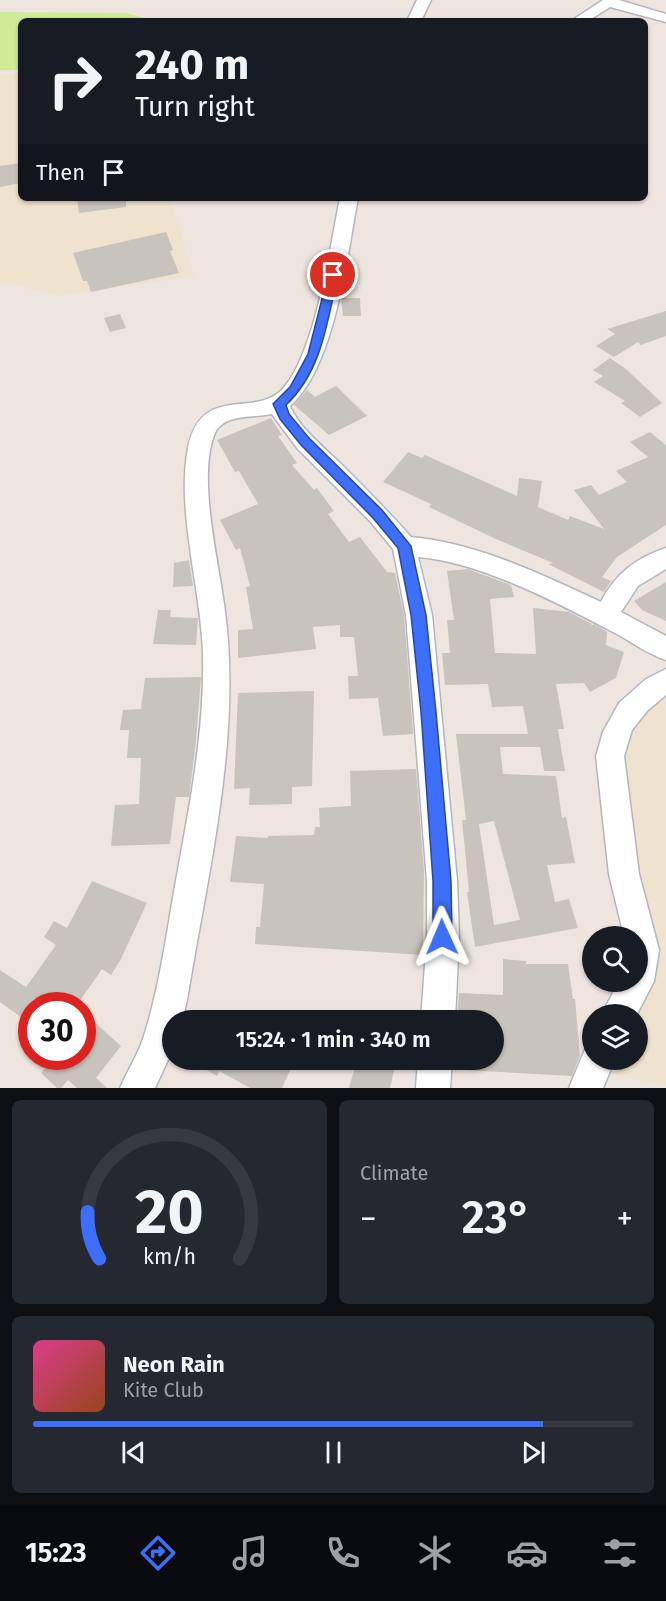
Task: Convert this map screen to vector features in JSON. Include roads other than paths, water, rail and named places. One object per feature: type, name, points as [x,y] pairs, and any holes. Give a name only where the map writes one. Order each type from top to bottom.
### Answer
[{"type":"street","points":[[415,18],[424,0]]},
{"type":"street","points":[[583,18],[610,1],[666,18]]},
{"type":"street","points":[[137,1088],[157,1048],[171,1000],[213,755],[214,624],[200,509],[198,470],[200,447],[204,431],[219,416],[279,404],[295,389],[314,354],[348,201]]},
{"type":"street","points":[[279,404],[284,416],[305,442],[377,514],[404,546],[419,615],[441,870],[442,937],[438,1010]]},
{"type":"street","points":[[404,546],[443,551],[507,572],[607,615],[666,649]]},
{"type":"street","points":[[607,615],[630,577],[666,558]]},
{"type":"street","points":[[637,926],[624,874],[610,756],[613,740],[622,720],[645,693],[666,681]]},
{"type":"street","points":[[433,1088],[434,1070]]},
{"type":"street","points":[[586,1088],[593,1070]]}]
